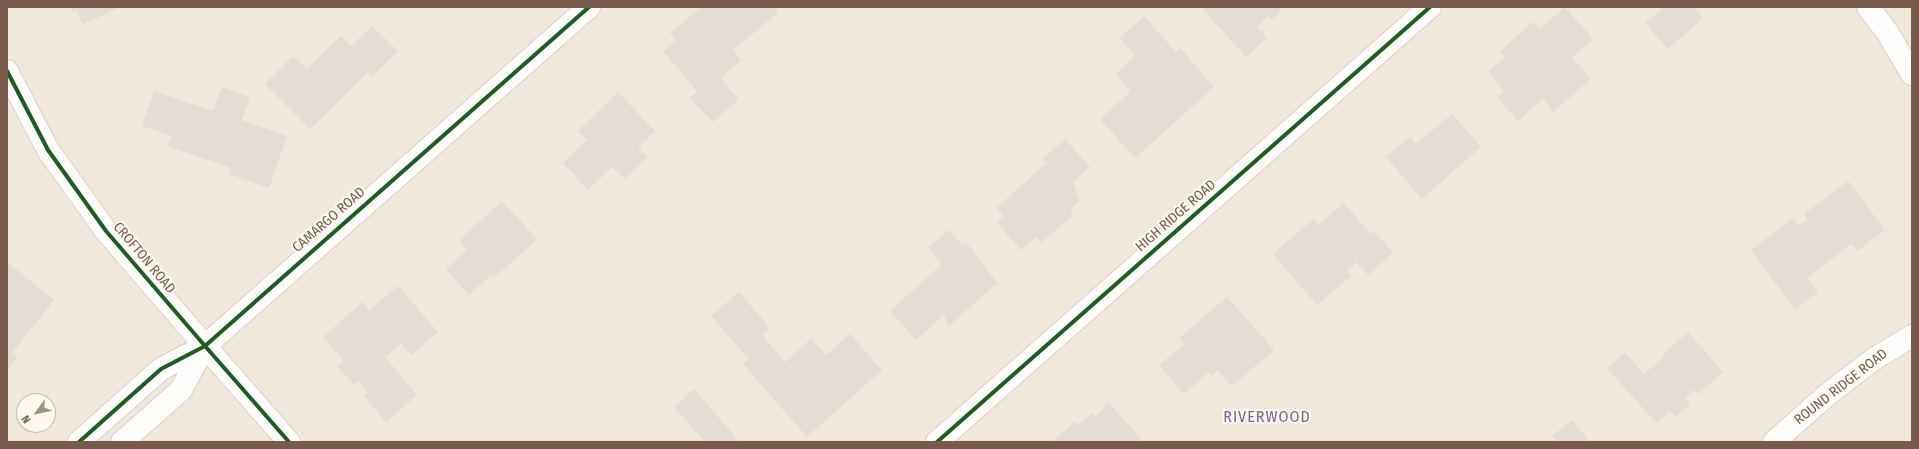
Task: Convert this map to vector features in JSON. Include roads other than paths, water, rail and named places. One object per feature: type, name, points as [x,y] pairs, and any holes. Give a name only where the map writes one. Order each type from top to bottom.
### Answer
[{"type":"street","name":"CAMARGO ROAD","points":[[79,442],[161,370],[205,346],[589,7]]},
{"type":"street","name":"HIGH RIDGE ROAD","points":[[937,442],[1430,7]]},
{"type":"street","points":[[1868,7],[1887,32],[1912,74]]},
{"type":"street","name":"CROFTON ROAD","points":[[7,71],[48,150],[106,231],[289,442]]},
{"type":"street","name":"ROUND RIDGE ROAD","points":[[1774,442],[1828,394],[1874,359],[1912,336]]},
{"type":"street","name":"CAMARGO ROAD","points":[[122,442],[181,390],[205,346]]},
{"type":"district","name":"RIVERWOOD","points":[[1267,418]]}]
